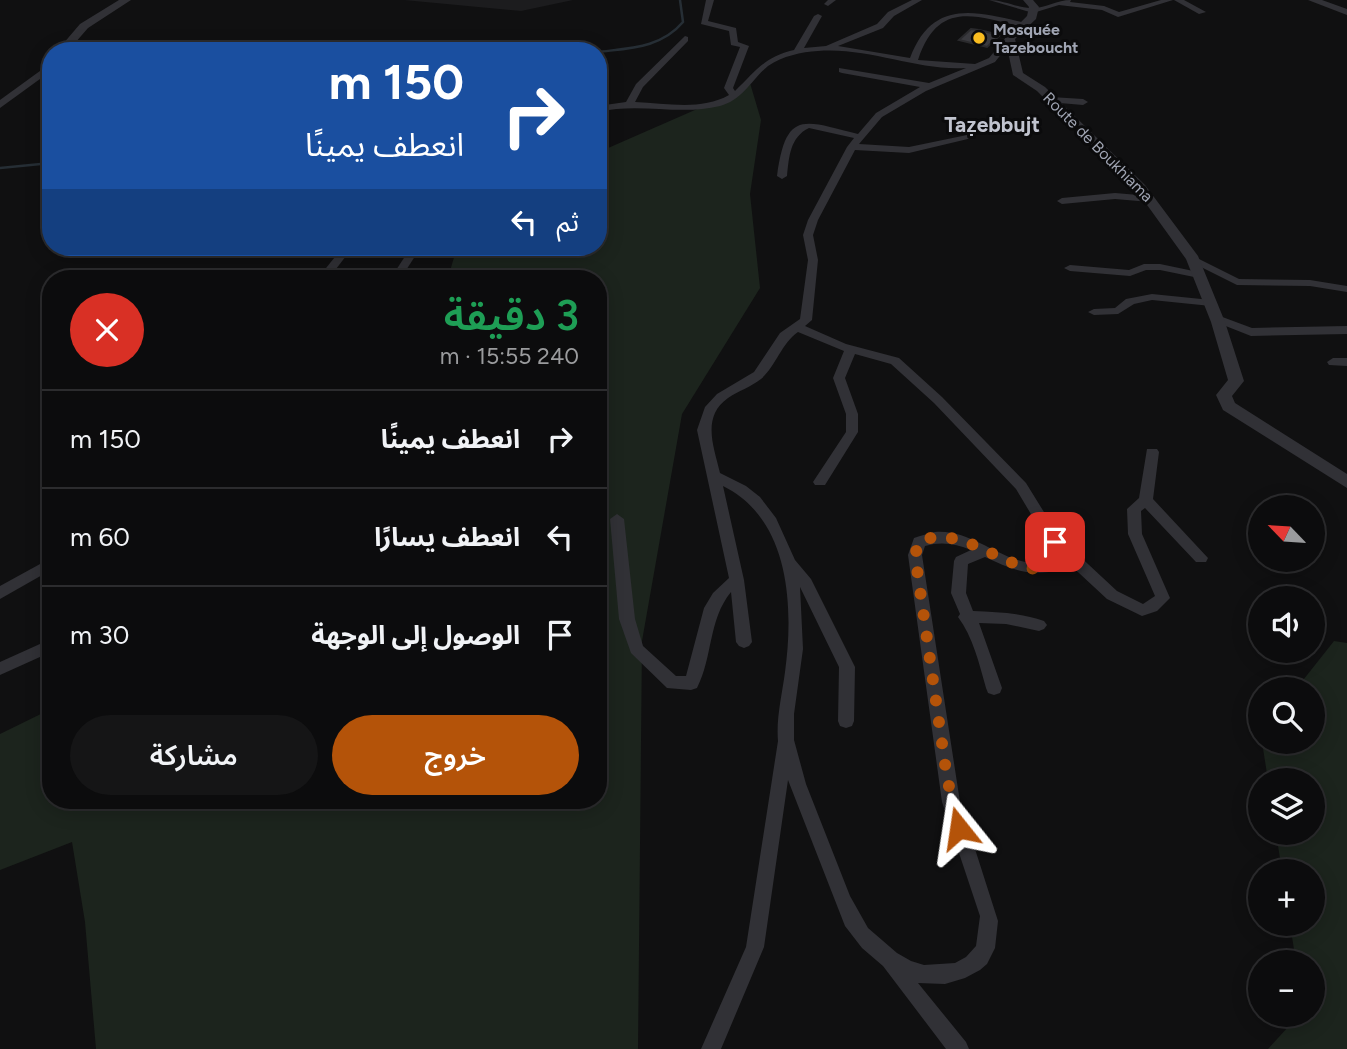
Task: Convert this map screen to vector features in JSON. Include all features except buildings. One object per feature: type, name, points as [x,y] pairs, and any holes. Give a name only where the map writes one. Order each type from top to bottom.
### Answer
[{"type":"street","points":[[70,42],[84,26],[126,0]]},
{"type":"street","points":[[710,0],[704,22],[733,30],[734,43],[746,46],[728,88],[735,96]]},
{"type":"street","points":[[826,48],[880,26],[891,14],[918,0]]},
{"type":"street","points":[[993,0],[1033,11],[1064,1],[1104,8],[1118,15],[1169,0]]},
{"type":"street","points":[[744,642],[737,580],[702,430],[709,410],[721,397],[758,375],[784,335],[799,328],[806,320],[811,300],[813,260],[808,235],[813,220],[856,142],[879,114],[929,86],[992,60],[1032,17],[1034,7],[1028,0]]},
{"type":"street","points":[[1178,0],[1202,12]]},
{"type":"street","points":[[1312,0],[1344,10]]},
{"type":"street","points":[[912,62],[923,31],[934,19],[975,14],[1022,25]]},
{"type":"street","points":[[797,52],[818,16]]},
{"type":"street","name":"Route de Boukhiama","points":[[1010,38],[1018,75],[1041,89],[1150,199],[1194,259],[1217,319],[1236,381],[1224,395],[1229,405],[1347,482]]},
{"type":"street","points":[[630,103],[639,86],[685,39]]},
{"type":"street","points":[[607,107],[630,103],[691,107],[720,103],[748,86],[760,68],[784,55],[826,48],[953,67],[992,60]]},
{"type":"street","points":[[842,70],[929,86]]},
{"type":"street","points":[[0,105],[6,97],[42,72]]},
{"type":"street","points":[[1051,100],[1083,102]]},
{"type":"street","points":[[782,176],[787,142],[800,127],[808,125],[856,142],[909,150],[967,138]]},
{"type":"street","points":[[1062,201],[1105,196],[1150,199]]},
{"type":"street","points":[[329,270],[341,256]]},
{"type":"street","points":[[1194,259],[1237,282],[1310,283],[1345,289]]},
{"type":"street","points":[[1070,268],[1130,273],[1144,268],[1160,267],[1199,275]]},
{"type":"street","points":[[1094,312],[1118,311],[1130,301],[1152,297],[1211,303]]},
{"type":"street","points":[[1217,319],[1251,332],[1347,330]]},
{"type":"street","points":[[799,328],[851,349],[895,361],[938,400],[1021,486],[1055,542],[1112,595],[1142,610],[1152,607],[1163,598],[1135,534],[1134,509],[1146,500],[1152,452]]},
{"type":"street","points":[[820,482],[852,432],[852,414],[839,378],[851,349]]},
{"type":"street","points":[[1333,362],[1347,362]]},
{"type":"street","points":[[711,1049],[755,947],[796,640],[796,603],[789,563],[773,528],[755,500],[739,488],[714,476]]},
{"type":"street","points":[[1146,500],[1200,558]]},
{"type":"street","points":[[617,519],[627,618],[636,649],[673,683],[691,682],[697,672],[713,601],[722,588],[737,580]]},
{"type":"street","points":[[886,958],[919,975],[954,972],[980,957],[989,934],[989,916],[951,802],[915,555],[919,542],[931,536],[959,540],[1041,569],[1057,565],[1065,551]]},
{"type":"street","points":[[986,550],[961,561],[956,582],[961,606],[976,633],[995,688]]},
{"type":"street","points":[[789,563],[806,583],[846,667],[846,721]]},
{"type":"street","points":[[0,593],[42,568]]},
{"type":"street","points":[[967,617],[1006,618],[1039,625]]},
{"type":"street","points":[[0,669],[42,649]]},
{"type":"street","points":[[785,738],[795,777],[852,921],[886,958],[959,1049]]},
{"type":"shaded area","points":[[404,0],[573,0],[521,11]]},
{"type":"shaded area","points":[[750,83],[761,120],[750,194],[760,288],[682,414],[642,641],[638,1049],[96,1049],[85,922],[72,842],[0,870],[0,734],[42,713],[42,809],[607,809],[607,270],[450,270],[454,256],[607,256],[607,148],[704,106],[720,103]]},
{"type":"shaded area","points":[[1334,641],[1347,643],[1347,1049],[1268,1049],[1288,1027],[1325,1027],[1325,950],[1294,950],[1292,936],[1325,936],[1325,859],[1280,859],[1278,845],[1325,845],[1325,768],[1266,768],[1264,754],[1325,754],[1325,677],[1306,677],[1317,663],[1325,663],[1325,652]]},
{"type":"waterway","points":[[607,51],[655,42],[674,31],[683,22],[680,0]]},
{"type":"waterway","points":[[0,168],[42,164]]},
{"type":"place","name":"Mosquée Tazeboucht","points":[[979,38]]},
{"type":"district","name":"Taẓebbujt","points":[[992,124]]},
{"type":"route","points":[[959,828],[947,778],[915,555],[919,542],[931,536],[959,540],[1023,565],[1041,569],[1057,565],[1065,551],[1055,542]]}]
